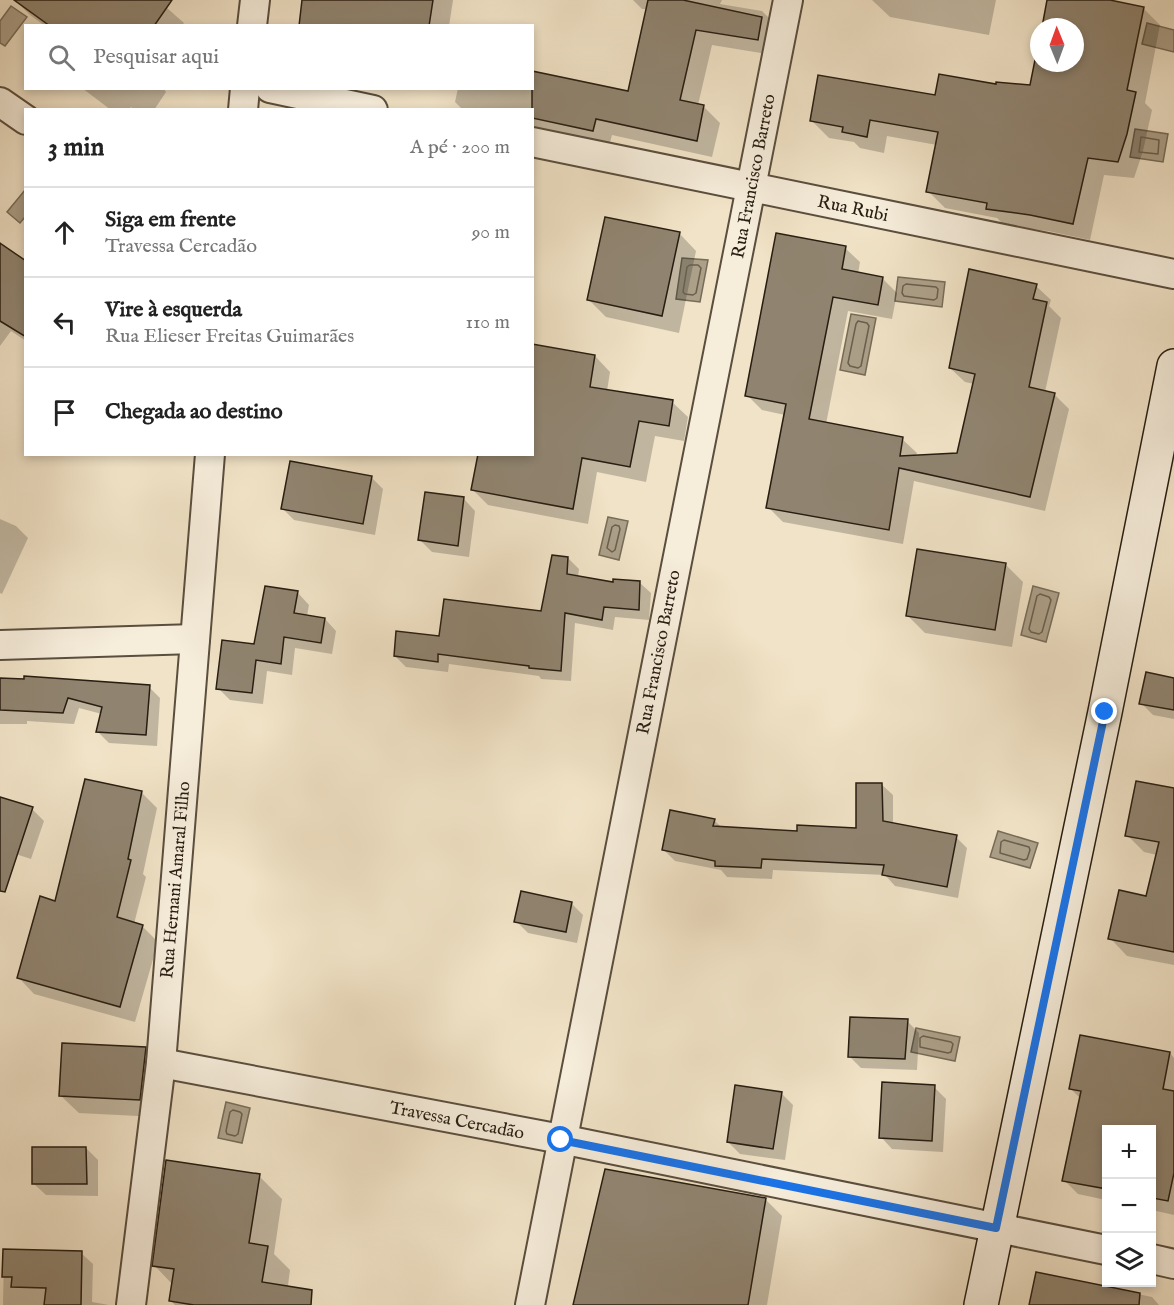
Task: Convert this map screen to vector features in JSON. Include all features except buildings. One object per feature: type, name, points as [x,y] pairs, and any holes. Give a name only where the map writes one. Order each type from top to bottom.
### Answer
[{"type":"street","points":[[252,24],[255,0]]},
{"type":"street","name":"Rua Francisco Barreto","points":[[530,1305],[788,0]]},
{"type":"street","points":[[243,108],[245,90]]},
{"type":"street","points":[[279,90],[364,108]]},
{"type":"street","points":[[0,102],[24,119]]},
{"type":"street","name":"Rua Rubi","points":[[534,142],[1174,274]]},
{"type":"street","points":[[981,1305],[1105,712],[1174,366]]},
{"type":"street","name":"Rua Hernani Amaral Filho","points":[[131,1305],[161,1063],[210,456]]},
{"type":"street","points":[[0,645],[195,639]]},
{"type":"street","name":"Travessa Cercadão","points":[[161,1063],[561,1140],[1102,1249]]},
{"type":"street","points":[[1156,1260],[1174,1264]]},
{"type":"water","points":[[11,6],[27,17],[5,46],[0,43],[0,21]]},
{"type":"water","points":[[1147,23],[1174,30],[1174,52],[1142,44]]},
{"type":"water","points":[[1135,129],[1168,134],[1163,162],[1130,157]]},
{"type":"water","points":[[24,191],[24,218],[20,223],[7,212]]},
{"type":"water","points":[[682,258],[708,260],[700,302],[676,299]]},
{"type":"water","points":[[898,277],[945,282],[942,307],[895,301]]},
{"type":"water","points":[[851,314],[876,318],[865,375],[840,370]]},
{"type":"water","points":[[608,517],[628,521],[619,560],[599,555]]},
{"type":"water","points":[[1033,586],[1059,593],[1046,642],[1021,635]]},
{"type":"water","points":[[998,831],[1038,843],[1030,868],[990,857]]},
{"type":"water","points":[[916,1028],[960,1037],[955,1061],[911,1052]]},
{"type":"water","points":[[226,1102],[250,1108],[242,1143],[218,1138]]},
{"type":"route","points":[[561,1140],[996,1228],[1105,712]]}]
